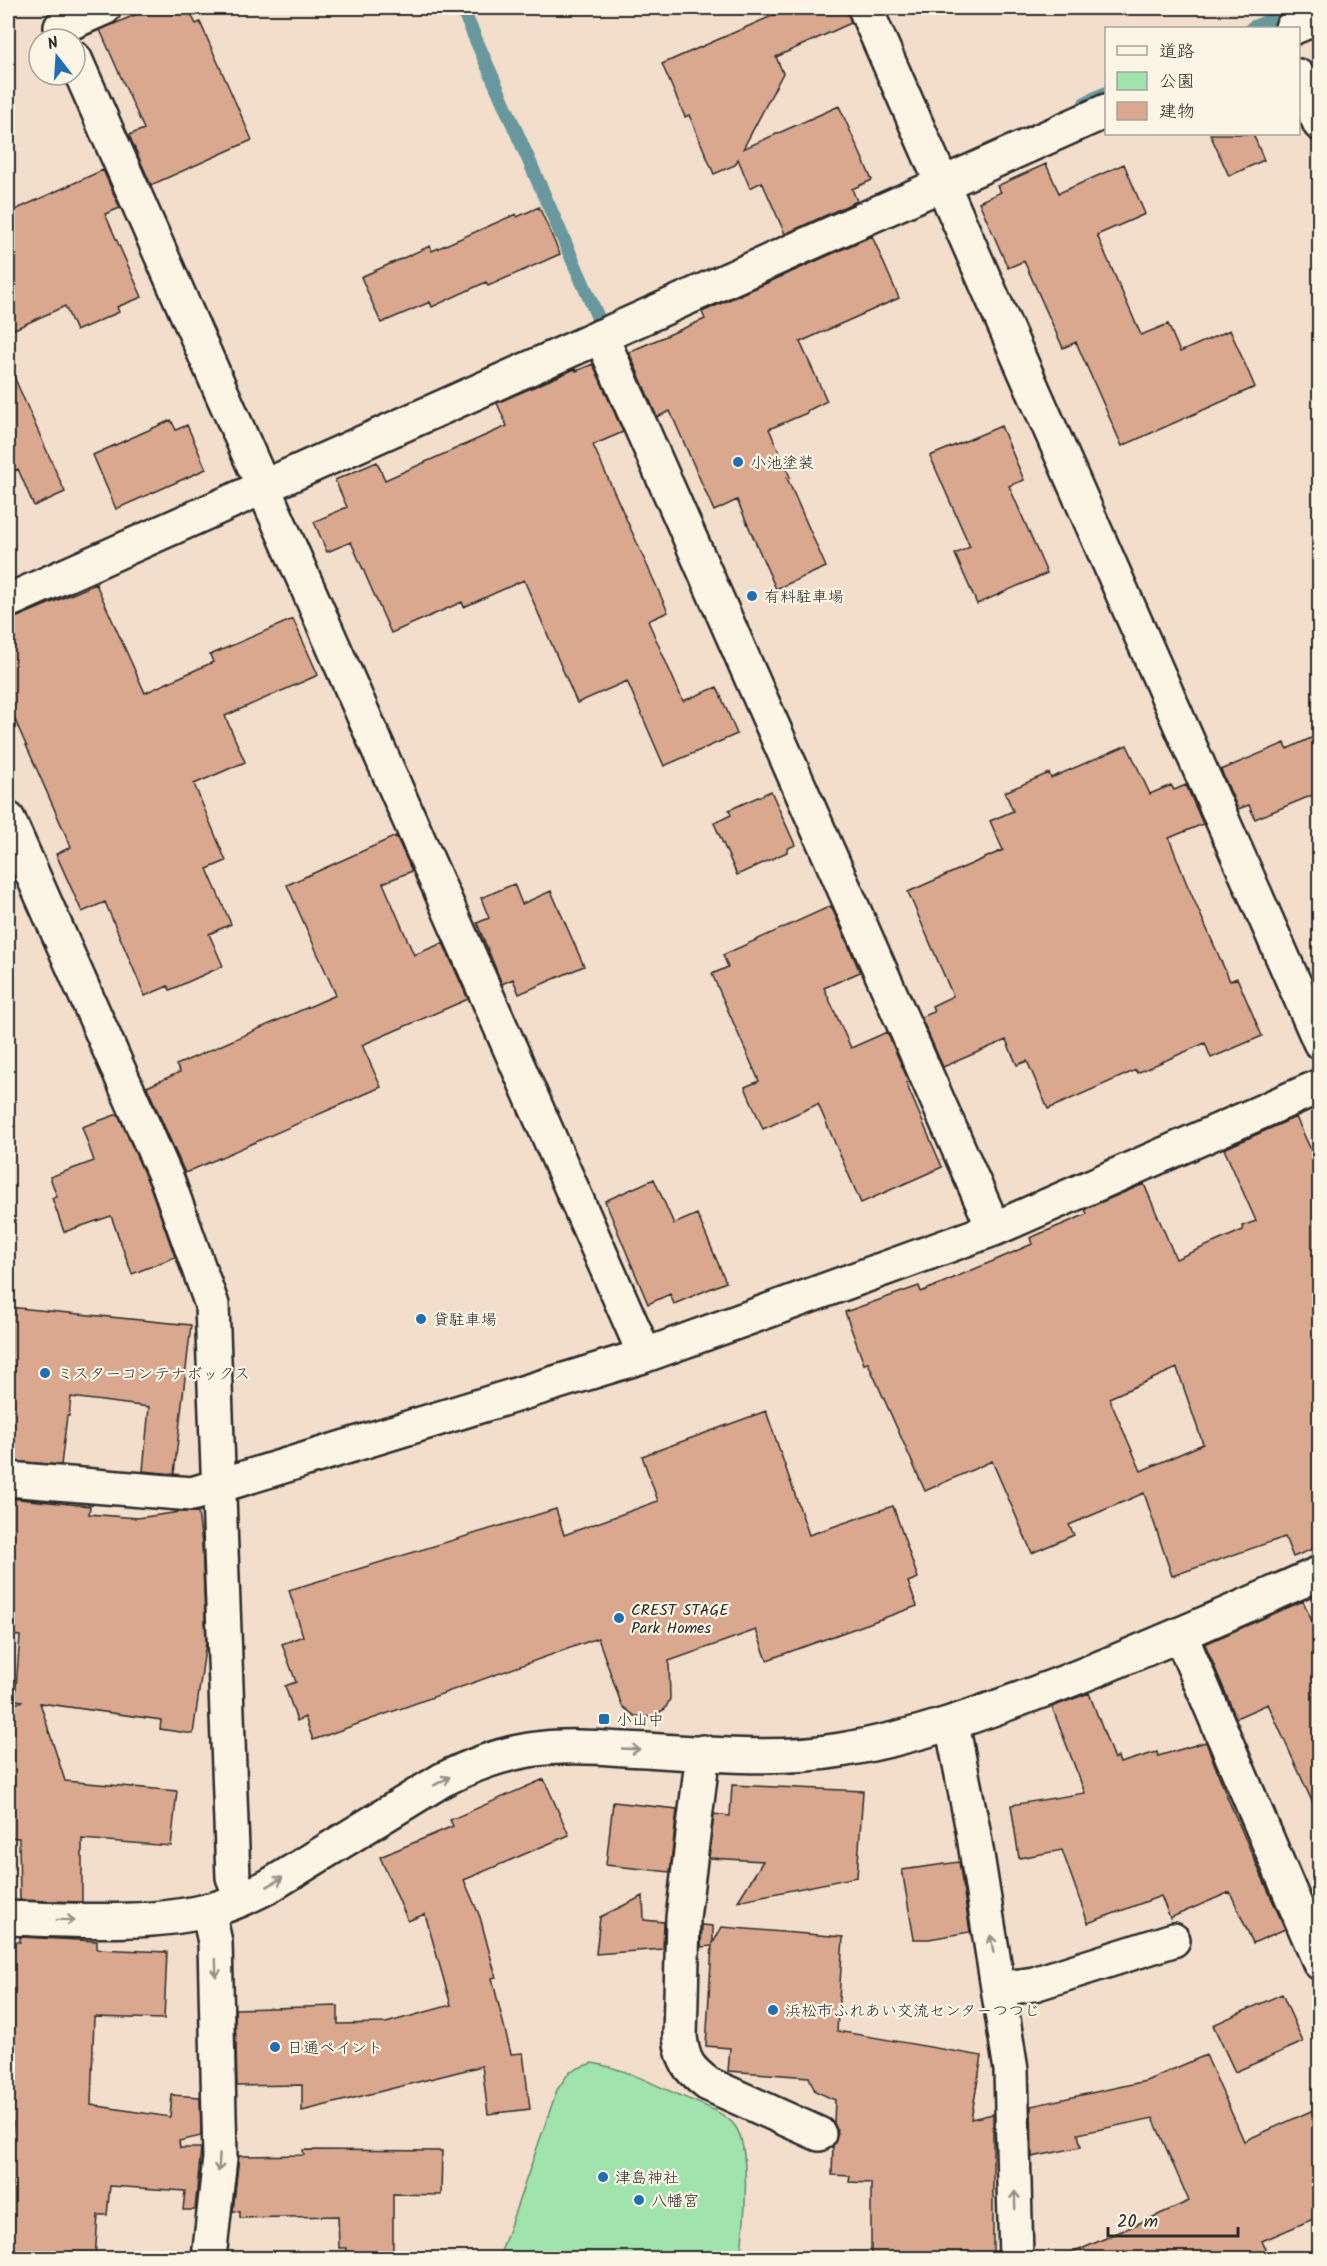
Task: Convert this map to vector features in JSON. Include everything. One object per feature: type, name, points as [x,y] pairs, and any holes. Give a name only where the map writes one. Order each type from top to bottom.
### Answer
[{"type":"street","points":[[60,24],[104,8]]},
{"type":"street","points":[[865,8],[1320,1042]]},
{"type":"street","points":[[1294,27],[1320,16]]},
{"type":"street","points":[[1300,78],[1320,124]]},
{"type":"street","points":[[87,86],[637,1337],[643,1356]]},
{"type":"street","points":[[8,601],[1105,112]]},
{"type":"street","points":[[601,336],[994,1229]]},
{"type":"street","points":[[8,819],[168,1182],[212,1305],[233,1877],[242,1899]]},
{"type":"street","points":[[8,1479],[192,1494],[643,1356],[994,1229],[1320,1086]]},
{"type":"street","points":[[8,1918],[101,1920],[156,1918],[208,1910],[242,1899],[269,1886],[442,1780],[498,1757],[528,1750],[558,1747],[759,1756],[840,1750],[952,1724],[1103,1667],[1320,1573]]},
{"type":"street","points":[[1180,1634],[1320,1963]]},
{"type":"street","points":[[952,1724],[973,1830],[1011,2070],[1016,2259]]},
{"type":"street","points":[[703,1752],[683,1918],[680,2037],[682,2056],[693,2073],[708,2084],[819,2134]]},
{"type":"street","points":[[208,1910],[215,1942],[220,2149],[209,2259]]},
{"type":"street","points":[[999,1989],[1034,1984],[1173,1940]]},
{"type":"green space","points":[[592,2063],[634,2075],[707,2107],[735,2126],[744,2152],[745,2170],[745,2210],[740,2258],[499,2258],[557,2090],[570,2071]]},
{"type":"building","points":[[151,8],[188,8],[196,24],[200,22],[252,140],[151,185],[129,135],[144,129],[100,30]]},
{"type":"building","points":[[790,8],[847,8],[851,23],[776,57],[783,73],[743,149],[839,106],[872,180],[852,189],[857,201],[785,234],[762,182],[750,188],[738,159],[735,165],[714,174],[689,115],[685,117],[662,64]]},
{"type":"building","points":[[1210,135],[1253,135],[1264,160],[1229,176]]},
{"type":"building","points":[[1046,164],[1059,193],[1124,164],[1145,214],[1097,235],[1141,335],[1168,324],[1180,352],[1230,330],[1255,387],[1122,446],[1076,342],[1063,348],[1024,261],[1008,268],[979,202],[1001,192],[997,186]]},
{"type":"building","points":[[103,170],[120,208],[105,214],[142,297],[117,307],[119,312],[76,331],[65,306],[8,332],[8,213]]},
{"type":"building","points":[[539,207],[560,254],[488,286],[486,282],[432,307],[430,302],[381,323],[361,277],[430,246],[432,251],[516,214],[517,217]]},
{"type":"building","points":[[872,236],[899,298],[800,342],[827,401],[807,413],[769,429],[790,477],[787,478],[826,567],[776,589],[737,500],[714,511],[670,411],[657,417],[629,352],[705,319],[702,312]]},
{"type":"building","points":[[8,363],[65,492],[34,506],[18,469],[8,474]]},
{"type":"building","points":[[593,364],[623,432],[593,445],[668,612],[648,621],[683,701],[717,687],[737,734],[664,766],[627,681],[577,703],[524,580],[464,607],[462,602],[391,633],[351,542],[327,552],[314,522],[347,507],[335,480],[377,462],[385,480],[507,426],[497,403],[575,369],[576,371]]},
{"type":"building","points":[[171,420],[176,430],[187,425],[206,469],[116,509],[93,455]]},
{"type":"building","points":[[1001,426],[1024,480],[1009,486],[1047,573],[977,604],[955,554],[970,547],[930,456]]},
{"type":"building","points":[[96,584],[145,693],[213,662],[210,655],[293,619],[318,675],[225,716],[245,762],[194,784],[226,861],[207,869],[231,924],[209,934],[223,966],[170,990],[168,986],[145,996],[105,902],[82,912],[56,854],[71,847],[8,704],[8,621]]},
{"type":"building","points":[[1320,734],[1320,792],[1255,819],[1249,805],[1238,809],[1221,770],[1285,743],[1287,749]]},
{"type":"building","points":[[1127,745],[1150,794],[1171,785],[1174,790],[1186,785],[1203,824],[1169,838],[1230,981],[1237,978],[1262,1036],[1211,1058],[1205,1043],[1137,1073],[1136,1070],[1048,1109],[1027,1061],[1017,1065],[1006,1040],[943,1067],[921,1017],[934,1012],[932,1006],[953,996],[908,892],[1003,850],[990,821],[1013,811],[1005,792],[1049,773],[1051,778]]},
{"type":"building","points":[[771,791],[795,845],[787,849],[787,852],[737,875],[714,823],[731,815],[729,810]]},
{"type":"building","points":[[396,836],[412,871],[383,883],[414,955],[443,943],[468,999],[362,1045],[381,1087],[185,1173],[147,1087],[180,1072],[176,1065],[336,995],[287,885]]},
{"type":"building","points":[[514,884],[522,904],[551,891],[584,966],[519,994],[513,979],[502,984],[477,923],[489,918],[481,898]]},
{"type":"building","points":[[831,906],[860,972],[824,988],[851,1048],[887,1032],[942,1167],[861,1203],[818,1104],[763,1129],[745,1087],[759,1081],[712,974],[728,967],[723,955]]},
{"type":"building","points":[[118,1114],[151,1189],[175,1257],[132,1274],[111,1216],[64,1232],[52,1198],[57,1197],[50,1177],[94,1161],[82,1127]]},
{"type":"building","points":[[1296,1117],[1320,1170],[1320,1546],[1293,1557],[1285,1537],[1172,1576],[1144,1493],[1069,1525],[1074,1535],[1032,1553],[992,1461],[925,1491],[868,1363],[864,1364],[845,1312],[919,1286],[921,1292],[1032,1244],[1030,1238],[1087,1214],[1085,1209],[1144,1184],[1176,1259],[1243,1230],[1242,1226],[1256,1221],[1224,1149]],"holes":[[[1177,1368],[1203,1444],[1141,1471],[1109,1398]]]},
{"type":"building","points":[[654,1179],[674,1224],[697,1214],[726,1282],[674,1304],[670,1294],[648,1304],[605,1201]]},
{"type":"building","points":[[8,1307],[191,1325],[174,1474],[143,1471],[149,1407],[71,1397],[61,1465],[8,1461]]},
{"type":"building","name":"CREST STAGE Park Homes","points":[[766,1411],[809,1535],[893,1506],[918,1578],[908,1582],[917,1606],[767,1660],[756,1630],[669,1661],[670,1699],[665,1709],[651,1717],[635,1716],[622,1706],[598,1638],[313,1740],[305,1717],[297,1721],[285,1686],[296,1682],[282,1644],[303,1636],[289,1590],[556,1509],[564,1535],[658,1501],[642,1456]]},
{"type":"building","points":[[8,1498],[90,1506],[89,1514],[137,1518],[198,1512],[202,1544],[206,1642],[193,1734],[160,1729],[161,1720],[40,1703],[65,1781],[177,1791],[171,1846],[82,1839],[82,1902],[20,1900],[19,1838],[8,1837],[8,1706],[23,1701],[15,1700],[20,1636],[10,1635],[11,1621],[8,1621]]},
{"type":"building","points":[[1303,1601],[1320,1639],[1320,1819],[1268,1704],[1236,1718],[1205,1644]]},
{"type":"building","points":[[1089,1693],[1114,1759],[1118,1757],[1120,1763],[1157,1752],[1158,1756],[1206,1742],[1228,1799],[1285,1929],[1253,1943],[1230,1892],[1170,1918],[1161,1896],[1088,1923],[1062,1850],[1019,1858],[1011,1805],[1085,1793],[1052,1707]]},
{"type":"building","points":[[544,1779],[569,1835],[464,1880],[480,1917],[496,1977],[492,1978],[511,2054],[523,2053],[530,2109],[488,2114],[482,2066],[302,2111],[302,2085],[237,2086],[235,2009],[338,2006],[338,2024],[386,2023],[451,2005],[425,1914],[408,1921],[380,1857],[453,1826],[450,1820]]},
{"type":"building","points":[[732,1785],[863,1791],[857,1877],[738,1901],[763,1861],[709,1858],[714,1814],[730,1816]]},
{"type":"building","points":[[613,1802],[677,1809],[670,1872],[606,1865]]},
{"type":"building","points":[[959,1862],[970,1932],[929,1939],[914,1939],[902,1870]]},
{"type":"building","points":[[643,1896],[644,1920],[664,1922],[663,1949],[596,1954],[600,1917]]},
{"type":"building","points":[[702,1925],[713,1926],[713,1943],[722,1927],[843,1937],[837,2031],[982,2056],[971,2119],[993,2114],[993,2259],[871,2259],[871,2183],[849,2182],[850,2176],[832,2175],[833,2145],[838,2133],[834,2123],[835,2100],[815,2091],[809,2077],[728,2071],[730,2048],[706,2046],[712,1946],[701,1947]]},
{"type":"building","points":[[20,1937],[97,1941],[97,1949],[167,1952],[164,2019],[94,2017],[91,2105],[170,2117],[172,2095],[200,2097],[201,2136],[179,2141],[180,2148],[201,2148],[195,2210],[183,2210],[185,2191],[110,2186],[107,2215],[98,2215],[95,2259],[8,2259],[12,2181],[9,2181],[13,2122],[8,2122],[8,1941],[20,1942]]},
{"type":"building","points":[[1282,1994],[1303,2042],[1235,2072],[1213,2025]]},
{"type":"building","points":[[1206,2055],[1244,2141],[1320,2107],[1320,2216],[1262,2241],[1270,2259],[1059,2259],[1189,2201],[1153,2118],[1078,2134],[1081,2147],[1032,2157],[1031,2106],[1146,2081]]},
{"type":"building","points":[[303,2150],[442,2151],[441,2195],[393,2194],[393,2259],[347,2259],[347,2248],[339,2248],[338,2216],[240,2218],[240,2212],[233,2211],[239,2156],[304,2155]]},
{"type":"waterway","points":[[462,8],[599,320]]},
{"type":"waterway","points":[[1254,27],[1299,8]]},
{"type":"waterway","points":[[1085,103],[1105,93]]},
{"type":"place","name":"小池塗装","points":[[738,462]]},
{"type":"place","name":"有料駐車場","points":[[752,596]]},
{"type":"place","name":"貸駐車場","points":[[421,1319]]},
{"type":"place","name":"ミスターコンテナボックス","points":[[45,1373]]},
{"type":"place","name":"CREST STAGE Park Homes","points":[[619,1618]]},
{"type":"place","name":"小山中","points":[[604,1719]]},
{"type":"place","name":"浜松市ふれあい交流センターつつじ","points":[[773,2010]]},
{"type":"place","name":"日通ペイント","points":[[275,2047]]},
{"type":"place","name":"津島神社","points":[[603,2177]]},
{"type":"place","name":"八幡宮","points":[[639,2200]]}]
